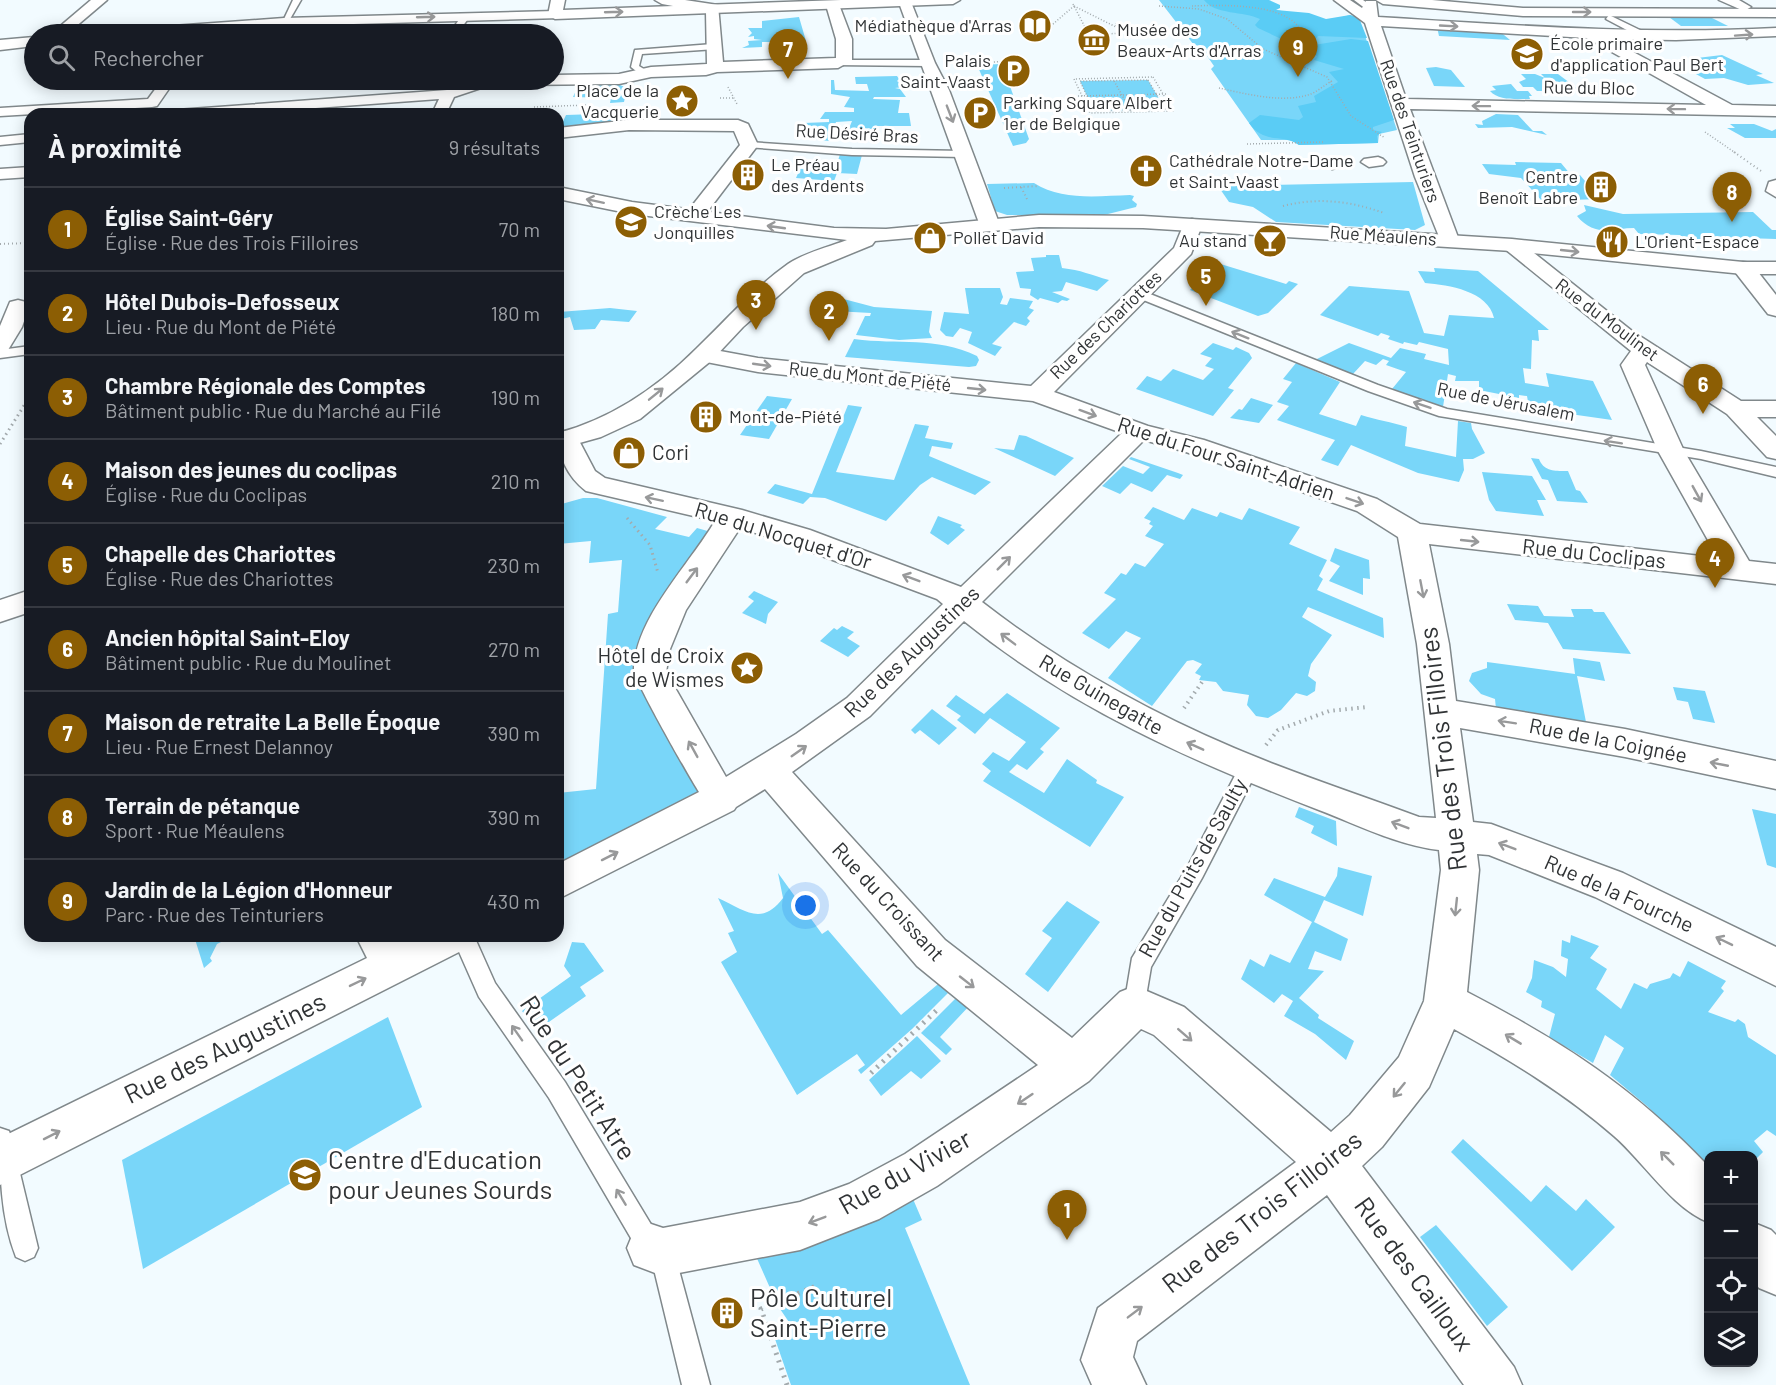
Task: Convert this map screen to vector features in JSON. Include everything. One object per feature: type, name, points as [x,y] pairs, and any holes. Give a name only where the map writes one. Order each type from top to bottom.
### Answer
[{"type":"street","points":[[70,24],[100,0]]},
{"type":"street","points":[[662,0],[709,8]]},
{"type":"street","points":[[296,24],[466,16],[556,7],[709,8],[953,0]]},
{"type":"street","points":[[1341,0],[1366,10],[1588,33],[1717,36],[1776,32]]},
{"type":"street","points":[[1366,10],[1372,3],[1383,0],[1514,11],[1769,14],[1776,22]]},
{"type":"street","points":[[1726,0],[1744,7]]},
{"type":"street","points":[[904,1],[927,63],[941,90],[989,223]]},
{"type":"street","points":[[564,79],[619,79],[644,73],[838,63],[844,60],[844,39],[833,4]]},
{"type":"street","points":[[549,24],[556,7]]},
{"type":"street","points":[[709,8],[714,68]]},
{"type":"street","name":"Rue des Teinturiers","points":[[1366,10],[1449,240]]},
{"type":"street","points":[[1588,33],[1728,110]]},
{"type":"street","points":[[0,45],[24,43]]},
{"type":"street","points":[[629,125],[634,119],[644,73]]},
{"type":"street","points":[[152,103],[161,90]]},
{"type":"street","points":[[258,108],[448,94],[460,90]]},
{"type":"street","points":[[442,108],[448,94]]},
{"type":"street","points":[[68,108],[152,103],[157,108]]},
{"type":"street","name":"Rue du Bloc","points":[[1401,104],[1776,111]]},
{"type":"street","points":[[0,112],[24,111]]},
{"type":"street","points":[[564,132],[629,125],[734,124],[742,128],[749,146],[694,216]]},
{"type":"street","points":[[0,141],[24,139]]},
{"type":"street","points":[[0,174],[24,172]]},
{"type":"street","points":[[564,194],[835,242]]},
{"type":"street","name":"Rue Méaulens","points":[[564,439],[608,426],[631,414],[704,355],[776,284],[835,242],[989,223],[1071,220],[1449,240],[1743,268],[1776,268]]},
{"type":"street","name":"Rue des Chariottes","points":[[1037,394],[1184,250],[1192,225]]},
{"type":"street","name":"Rue du Moulinet","points":[[1512,245],[1644,349],[1736,409],[1776,450]]},
{"type":"street","points":[[1743,268],[1776,309]]},
{"type":"street","points":[[0,345],[11,327],[16,306]]},
{"type":"street","points":[[1644,349],[1633,365],[1671,451],[1739,569]]},
{"type":"street","name":"Rue du Mont de Piété","points":[[704,355],[758,364],[1037,394]]},
{"type":"street","name":"Rue du Four Saint-Adrien","points":[[1037,394],[1139,431],[1195,446],[1367,505],[1412,532]]},
{"type":"street","points":[[1736,409],[1776,410]]},
{"type":"street","name":"Rue des Augustines","points":[[564,879],[721,800],[770,771],[876,693],[962,604],[1139,431]]},
{"type":"street","points":[[564,443],[584,476],[603,487]]},
{"type":"street","name":"Rue du Nocquet d'Or","points":[[603,487],[732,516],[800,537],[948,592],[962,604]]},
{"type":"street","points":[[721,800],[650,672],[661,630],[675,601],[724,532],[732,516]]},
{"type":"street","name":"Rue du Coclipas","points":[[1412,532],[1454,540],[1776,574]]},
{"type":"street","name":"Rue des Trois Filloires","points":[[1114,1372],[1116,1326],[1332,1163],[1366,1131],[1414,1072],[1445,1002],[1460,870],[1439,711],[1433,644],[1412,532]]},
{"type":"street","points":[[0,611],[24,603]]},
{"type":"street","name":"Rue Guinegatte","points":[[962,604],[1011,642],[1114,706],[1167,733],[1418,832],[1457,836]]},
{"type":"street","name":"Rue de la Coignée","points":[[1439,711],[1625,742],[1776,775]]},
{"type":"street","name":"Rue du Croissant","points":[[770,771],[931,953],[1074,1066]]},
{"type":"street","name":"Rue de la Fourche","points":[[1457,836],[1491,840],[1609,885],[1776,967]]},
{"type":"street","name":"Rue des Augustines","points":[[2,1154],[383,951],[424,942]]},
{"type":"street","points":[[1445,1002],[1490,1025],[1566,1071],[1631,1122],[1704,1195]]},
{"type":"street","name":"Rue du Vivier","points":[[657,1250],[800,1226],[861,1202],[921,1170],[1074,1066],[1135,1006]]},
{"type":"street","name":"Rue des Cailloux","points":[[1135,1006],[1169,1022],[1332,1163],[1496,1385]]},
{"type":"street","points":[[1758,1251],[1776,1271]]},
{"type":"lane","points":[[287,17],[297,0]]},
{"type":"lane","points":[[460,24],[466,16]]},
{"type":"lane","points":[[1609,16],[1643,35]]},
{"type":"lane","points":[[345,24],[348,20]]},
{"type":"lane","points":[[644,73],[635,67],[638,52],[713,47]]},
{"type":"lane","points":[[838,63],[927,63]]},
{"type":"lane","name":"Rue Désiré Bras","points":[[749,146],[852,152],[964,154]]},
{"type":"lane","name":"Rue de Jérusalem","points":[[1140,294],[1373,388],[1444,413],[1671,451],[1776,472]]},
{"type":"lane","points":[[0,354],[24,351]]},
{"type":"lane","name":"Rue du Puits de Saulty","points":[[1135,1006],[1140,965],[1195,872],[1249,767]]},
{"type":"lane","name":"Rue du Petit Atre","points":[[466,942],[487,990],[557,1090],[657,1250],[696,1385]]},
{"type":"lane","points":[[2,1154],[25,1248]]},
{"type":"path","points":[[1047,24],[1053,24],[1073,3]]},
{"type":"path","points":[[1073,3],[1116,27],[1116,23],[1122,33],[1090,36],[1073,3]]},
{"type":"path","points":[[1159,6],[1244,6],[1292,21],[1304,38],[1305,66]]},
{"type":"path","points":[[1185,6],[1227,19],[1263,49],[1305,66],[1332,81],[1351,116],[1364,127],[1399,145],[1414,147]]},
{"type":"path","points":[[961,64],[1011,61]]},
{"type":"path","points":[[714,68],[724,76],[744,120],[734,124]]},
{"type":"path","points":[[1164,94],[1153,77],[1114,79],[1080,81],[1094,111],[1131,112],[1166,109],[1148,80],[1114,79],[1074,79],[1080,96],[1090,113],[1173,111],[1164,94]]},
{"type":"path","points":[[1114,79],[1131,112]]},
{"type":"path","points":[[1219,88],[1251,95],[1296,97],[1311,95],[1319,87],[1332,81]]},
{"type":"path","points":[[1080,96],[1164,94]]},
{"type":"path","points":[[720,98],[733,98]]},
{"type":"path","points":[[1672,109],[1773,184]]},
{"type":"path","points":[[1247,144],[1311,142]]},
{"type":"path","points":[[1000,188],[1021,187]]},
{"type":"path","points":[[0,244],[24,243]]},
{"type":"path","points":[[0,444],[24,406]]},
{"type":"path","points":[[603,487],[650,545],[658,576]]},
{"type":"path","points":[[1180,712],[1202,682]]},
{"type":"path","points":[[1249,767],[1278,730],[1329,711],[1367,707]]},
{"type":"path","points":[[871,1073],[948,999]]},
{"type":"path","points":[[787,1385],[761,1309],[816,1286]]},
{"type":"shaded area","points":[[1159,0],[1269,0],[1263,7],[1328,21],[1350,15],[1359,18],[1397,130],[1379,134],[1378,143],[1299,145],[1292,140],[1261,140],[1211,69],[1214,66],[1205,53],[1197,49]]},
{"type":"shaded area","points":[[1204,0],[1269,0],[1280,5],[1280,8],[1276,10],[1309,13],[1326,19],[1350,15],[1359,18],[1367,38],[1318,36],[1315,40],[1290,43],[1258,28],[1255,25],[1260,19],[1215,8]]},
{"type":"shaded area","points":[[1706,15],[1728,26],[1681,26],[1669,17]]},
{"type":"shaded area","points":[[799,17],[806,41],[798,41],[798,49],[791,50],[789,42],[762,42],[762,47],[742,48],[749,45],[748,41],[762,40],[754,39],[754,36],[748,37],[752,33],[748,28],[762,28],[762,21]]},
{"type":"shaded area","points":[[1437,27],[1498,30],[1510,40],[1439,36]]},
{"type":"shaded area","points":[[1351,39],[1368,41],[1394,120],[1373,127],[1373,130],[1382,132],[1377,136],[1378,143],[1299,145],[1261,134],[1255,130],[1249,123],[1260,115],[1299,120],[1303,117],[1298,106],[1316,102],[1314,96],[1338,82],[1329,72],[1344,69],[1314,60],[1317,56],[1311,53],[1308,46]]},
{"type":"shaded area","points":[[1722,55],[1763,74],[1756,75],[1774,83],[1748,85],[1724,78],[1705,79],[1694,73],[1725,71],[1697,58]]},
{"type":"shaded area","points":[[1002,64],[1029,139],[1026,143],[1013,146],[977,65]]},
{"type":"shaded area","points":[[1426,68],[1451,70],[1465,87],[1434,86]]},
{"type":"shaded area","points":[[1521,74],[1535,74],[1545,78],[1541,74],[1558,74],[1578,89],[1556,86],[1560,91],[1537,91],[1533,87],[1523,87],[1519,82],[1526,79]]},
{"type":"shaded area","points":[[897,76],[899,79],[897,81],[904,87],[895,88],[900,89],[906,97],[874,97],[873,99],[900,100],[898,113],[909,113],[911,126],[877,126],[876,138],[868,138],[868,131],[848,131],[852,121],[836,122],[830,141],[809,139],[811,133],[800,133],[804,123],[829,122],[829,119],[820,119],[825,112],[854,112],[854,108],[844,107],[850,97],[831,94],[831,80],[834,80],[835,90],[869,91],[867,84],[856,84],[855,77]]},
{"type":"shaded area","points":[[1148,80],[1165,109],[1094,111],[1080,81]]},
{"type":"shaded area","points":[[1511,84],[1517,91],[1528,91],[1532,96],[1529,96],[1530,99],[1503,98],[1490,91],[1496,90],[1492,86]]},
{"type":"shaded area","points":[[620,85],[627,88],[624,102],[610,103],[611,98],[573,97],[578,86]]},
{"type":"shaded area","points":[[621,107],[617,122],[564,128],[566,115],[596,114],[598,109]]},
{"type":"shaded area","points":[[1496,114],[1518,115],[1533,131],[1542,131],[1547,135],[1512,127],[1478,128],[1475,124],[1483,125],[1482,121]]},
{"type":"shaded area","points":[[1730,124],[1754,124],[1772,131],[1776,129],[1776,138],[1745,138],[1727,128],[1735,128]]},
{"type":"shaded area","points":[[840,154],[862,155],[857,174],[837,173],[834,181],[796,178],[800,169],[835,171]]},
{"type":"shaded area","points":[[1515,162],[1561,163],[1571,175],[1580,175],[1600,199],[1542,201],[1521,178],[1489,174],[1482,164],[1516,165]]},
{"type":"shaded area","points":[[1413,182],[1425,225],[1415,230],[1276,222],[1253,207],[1229,202],[1218,186]]},
{"type":"shaded area","points":[[1034,183],[1056,193],[1068,195],[1130,195],[1134,196],[1132,200],[1137,204],[1136,207],[1104,215],[1007,215],[995,211],[987,184]]},
{"type":"shaded area","points":[[1584,205],[1623,214],[1753,212],[1772,230],[1776,230],[1776,239],[1745,238],[1748,242],[1703,238],[1704,241],[1686,240],[1680,235],[1639,234],[1634,228],[1598,229],[1584,223],[1577,216],[1586,211]]},
{"type":"shaded area","points":[[1046,255],[1059,255],[1062,268],[1109,280],[1097,291],[1066,282],[1062,291],[1052,292],[1070,299],[1067,301],[1062,300],[1058,303],[1040,298],[1038,300],[1030,295],[1031,289],[1020,288],[1016,272],[1034,271],[1031,258],[1046,257]]},
{"type":"shaded area","points":[[1214,262],[1286,284],[1289,281],[1298,284],[1268,313],[1258,316],[1190,290],[1194,286],[1210,291],[1217,281],[1202,276]]},
{"type":"shaded area","points":[[1434,268],[1478,271],[1549,330],[1538,330],[1539,341],[1532,340],[1531,369],[1523,368],[1525,383],[1549,387],[1546,373],[1593,381],[1612,420],[1563,413],[1564,418],[1530,413],[1527,396],[1519,395],[1519,398],[1479,390],[1479,381],[1455,381],[1456,376],[1448,374],[1443,407],[1392,389],[1406,372],[1386,365],[1389,361],[1383,359],[1376,365],[1365,361],[1353,374],[1315,360],[1349,343],[1391,358],[1400,348],[1426,354],[1424,359],[1449,365],[1448,349],[1419,342],[1417,345],[1404,342],[1403,344],[1388,339],[1390,336],[1381,333],[1378,336],[1320,315],[1349,286],[1409,291],[1424,333],[1444,336],[1449,315],[1494,318],[1484,301],[1476,296],[1456,288],[1425,283],[1418,271],[1435,272]]},
{"type":"shaded area","points":[[965,288],[1000,288],[1003,297],[1000,304],[1007,305],[1010,298],[1033,301],[1029,308],[1034,310],[1027,318],[1030,321],[1026,326],[1014,322],[992,344],[1002,347],[995,356],[968,343],[972,332],[960,328],[953,337],[946,336],[940,330],[944,312],[969,314]]},
{"type":"shaded area","points":[[836,297],[874,307],[932,311],[929,332],[932,338],[899,340],[856,335],[865,316],[870,316],[871,313],[834,311]]},
{"type":"shaded area","points":[[610,308],[637,311],[629,322],[601,320],[595,329],[574,330],[570,317],[564,318],[564,312]]},
{"type":"shaded area","points":[[854,339],[931,343],[962,350],[977,356],[979,360],[976,366],[969,367],[845,357]]},
{"type":"shaded area","points":[[1213,343],[1233,350],[1236,347],[1249,353],[1252,358],[1228,388],[1234,390],[1213,416],[1136,389],[1147,376],[1161,381],[1173,369],[1203,380],[1214,369],[1205,366],[1212,358],[1200,354]]},
{"type":"shaded area","points":[[1296,363],[1340,382],[1319,414],[1356,426],[1361,415],[1407,427],[1405,446],[1456,457],[1458,421],[1471,423],[1485,453],[1473,459],[1463,459],[1464,470],[1459,482],[1418,473],[1351,445],[1338,466],[1321,460],[1335,440],[1277,420],[1289,406],[1277,402],[1292,382],[1283,379]]},
{"type":"shaded area","points":[[767,396],[792,399],[769,439],[740,435]]},
{"type":"shaded area","points":[[1251,398],[1273,405],[1259,423],[1230,418],[1239,409],[1242,410]]},
{"type":"shaded area","points":[[848,405],[862,407],[836,472],[894,480],[915,424],[929,426],[925,438],[953,443],[951,449],[932,446],[929,456],[991,482],[975,495],[932,477],[920,485],[886,521],[825,498],[810,497],[803,504],[767,493],[775,484],[812,494]]},
{"type":"shaded area","points":[[1019,435],[1074,458],[1055,476],[994,448],[1014,450]]},
{"type":"shaded area","points":[[1131,457],[1183,475],[1180,479],[1167,475],[1152,492],[1131,483],[1120,494],[1102,486],[1123,466],[1143,474],[1150,467],[1129,459]]},
{"type":"shaded area","points":[[1531,458],[1539,459],[1551,470],[1568,471],[1576,490],[1580,491],[1588,503],[1557,501],[1548,480],[1542,479]]},
{"type":"shaded area","points":[[1482,472],[1532,476],[1546,500],[1537,500],[1544,516],[1496,511],[1489,500]]},
{"type":"shaded area","points":[[583,498],[597,498],[667,517],[655,529],[689,537],[697,528],[711,532],[638,670],[704,790],[564,871],[564,792],[596,789],[608,614],[618,612],[622,560],[589,563],[591,541],[564,543],[564,503]]},
{"type":"shaded area","points":[[1153,507],[1184,520],[1192,508],[1217,517],[1220,512],[1242,520],[1249,508],[1300,527],[1289,544],[1327,560],[1319,576],[1323,579],[1317,590],[1383,618],[1384,638],[1308,607],[1302,617],[1332,635],[1311,664],[1308,676],[1316,682],[1315,691],[1307,696],[1296,693],[1281,710],[1268,718],[1256,716],[1247,705],[1249,695],[1223,691],[1216,682],[1199,680],[1201,676],[1195,673],[1202,664],[1193,660],[1187,661],[1152,706],[1108,678],[1141,638],[1126,631],[1109,649],[1082,633],[1116,599],[1104,593],[1121,573],[1126,575],[1135,563],[1145,567],[1164,544],[1145,536],[1153,526],[1149,524],[1151,521],[1144,518]]},
{"type":"shaded area","points":[[938,516],[962,525],[960,527],[965,530],[948,545],[930,533]]},
{"type":"shaded area","points":[[1335,548],[1369,560],[1370,579],[1363,578],[1363,595],[1329,581],[1340,566],[1330,561]]},
{"type":"shaded area","points":[[754,591],[778,602],[768,614],[766,624],[742,613],[754,601],[748,597]]},
{"type":"shaded area","points":[[1507,604],[1538,606],[1544,616],[1574,617],[1571,609],[1592,609],[1594,612],[1604,612],[1631,654],[1563,649],[1548,623],[1515,620]]},
{"type":"shaded area","points":[[842,626],[854,632],[847,638],[860,646],[848,657],[820,641],[834,628],[837,630]]},
{"type":"shaded area","points":[[1573,658],[1600,662],[1605,681],[1577,676],[1586,722],[1496,709],[1495,699],[1481,694],[1469,681],[1472,673],[1487,668],[1487,662],[1575,674]]},
{"type":"shaded area","points":[[1673,687],[1705,691],[1715,723],[1693,719],[1688,702],[1677,700]]},
{"type":"shaded area","points":[[1007,693],[1060,728],[1040,749],[1044,752],[1027,770],[1017,764],[1009,772],[1044,793],[1067,759],[1097,780],[1096,783],[1124,797],[1090,847],[983,781],[991,771],[982,764],[993,752],[1009,761],[1026,742],[990,718],[975,734],[957,720],[961,716],[946,706],[956,695],[984,714]]},
{"type":"shaded area","points":[[932,709],[957,728],[939,745],[920,730],[915,734],[911,730]]},
{"type":"shaded area","points":[[1299,807],[1336,821],[1337,846],[1311,833],[1314,826],[1295,817]]},
{"type":"shaded area","points":[[1752,809],[1776,814],[1776,868],[1767,865]]},
{"type":"shaded area","points":[[1338,867],[1372,876],[1363,916],[1324,900],[1314,922],[1348,939],[1341,961],[1315,951],[1308,969],[1324,971],[1299,998],[1319,1015],[1318,1018],[1354,1041],[1346,1060],[1315,1034],[1284,1016],[1293,1001],[1282,994],[1274,1003],[1241,979],[1250,959],[1264,967],[1270,954],[1290,963],[1312,922],[1264,895],[1274,878],[1325,897],[1337,876]]},
{"type":"shaded area","points":[[778,873],[822,934],[828,930],[901,1015],[943,980],[953,988],[912,1029],[861,1074],[858,1070],[865,1065],[857,1054],[797,1095],[721,962],[737,952],[728,933],[734,931],[718,898],[752,913],[767,912],[783,898]]},
{"type":"shaded area","points":[[1067,901],[1100,922],[1048,992],[1025,974],[1052,938],[1042,931]]},
{"type":"shaded area","points":[[1571,935],[1599,946],[1590,958],[1607,969],[1596,989],[1621,1009],[1634,983],[1647,989],[1650,984],[1670,978],[1673,973],[1680,977],[1688,961],[1726,981],[1721,988],[1724,991],[1708,1012],[1735,1022],[1738,1019],[1745,1024],[1748,1037],[1776,1055],[1776,1136],[1767,1130],[1754,1141],[1763,1152],[1758,1157],[1758,1151],[1704,1151],[1704,1162],[1647,1106],[1610,1075],[1624,1048],[1605,1035],[1593,1063],[1549,1037],[1555,1014],[1541,1007],[1542,1001],[1526,992],[1532,978],[1534,960],[1553,967],[1566,977],[1568,959],[1561,956],[1562,940],[1570,943]]},
{"type":"shaded area","points":[[196,942],[221,942],[217,944],[210,958],[212,961],[204,968]]},
{"type":"shaded area","points":[[572,942],[584,943],[604,971],[580,987],[586,996],[536,1031],[522,1011],[571,976],[564,966]]},
{"type":"shaded area","points":[[960,994],[971,1004],[940,1037],[952,1049],[946,1055],[921,1033]]},
{"type":"shaded area","points":[[388,1017],[422,1107],[143,1269],[122,1160]]},
{"type":"shaded area","points":[[917,1036],[941,1061],[921,1079],[911,1071],[881,1096],[869,1080]]},
{"type":"shaded area","points":[[1463,1139],[1531,1202],[1546,1185],[1576,1211],[1586,1199],[1615,1227],[1572,1271],[1451,1152]]},
{"type":"shaded area","points":[[913,1199],[922,1220],[905,1228],[970,1385],[791,1385],[775,1339],[793,1328],[778,1306],[755,1254]]},
{"type":"shaded area","points":[[1436,1225],[1508,1307],[1487,1326],[1420,1237]]},
{"type":"place","name":"Médiathèque d'Arras","points":[[1035,26]]},
{"type":"place","name":"Musée des Beaux-Arts d'Arras","points":[[1094,40]]},
{"type":"place","name":"École primaire d'application Paul Bert","points":[[1527,54]]},
{"type":"place","name":"Palais Saint-Vaast","points":[[1014,71]]},
{"type":"place","name":"Jardin de la Légion d'Honneur","points":[[1298,77]]},
{"type":"place","name":"Maison de retraite La Belle Époque","points":[[788,79]]},
{"type":"place","name":"Place de la Vacquerie","points":[[682,101]]},
{"type":"place","name":"Parking Square Albert 1er de Belgique","points":[[980,113]]},
{"type":"place","name":"Cathédrale Notre-Dame et Saint-Vaast","points":[[1146,171]]},
{"type":"place","name":"Le Préau des Ardents","points":[[748,175]]},
{"type":"place","name":"Centre Benoît Labre","points":[[1601,187]]},
{"type":"place","name":"Crèche Les Jonquilles","points":[[631,222]]},
{"type":"place","name":"Terrain de pétanque","points":[[1732,222]]},
{"type":"place","name":"Pollet David","points":[[930,238]]},
{"type":"place","name":"Au stand","points":[[1270,241]]},
{"type":"place","name":"L'Orient-Espace","points":[[1612,242]]},
{"type":"place","name":"Chapelle des Chariottes","points":[[1206,306]]},
{"type":"place","name":"Chambre Régionale des Comptes","points":[[756,330]]},
{"type":"place","name":"Hôtel Dubois-Defosseux","points":[[829,341]]},
{"type":"place","name":"Ancien hôpital Saint-Eloy","points":[[1703,414]]},
{"type":"place","name":"Mont-de-Piété","points":[[706,417]]},
{"type":"place","name":"Cori","points":[[629,453]]},
{"type":"place","name":"Maison des jeunes du coclipas","points":[[1715,588]]},
{"type":"place","name":"Hôtel de Croix de Wismes","points":[[747,668]]},
{"type":"place","name":"Centre d'Education pour Jeunes Sourds","points":[[305,1175]]},
{"type":"place","name":"Église Saint-Géry","points":[[1067,1240]]},
{"type":"place","name":"Pôle Culturel Saint-Pierre","points":[[727,1313]]}]
